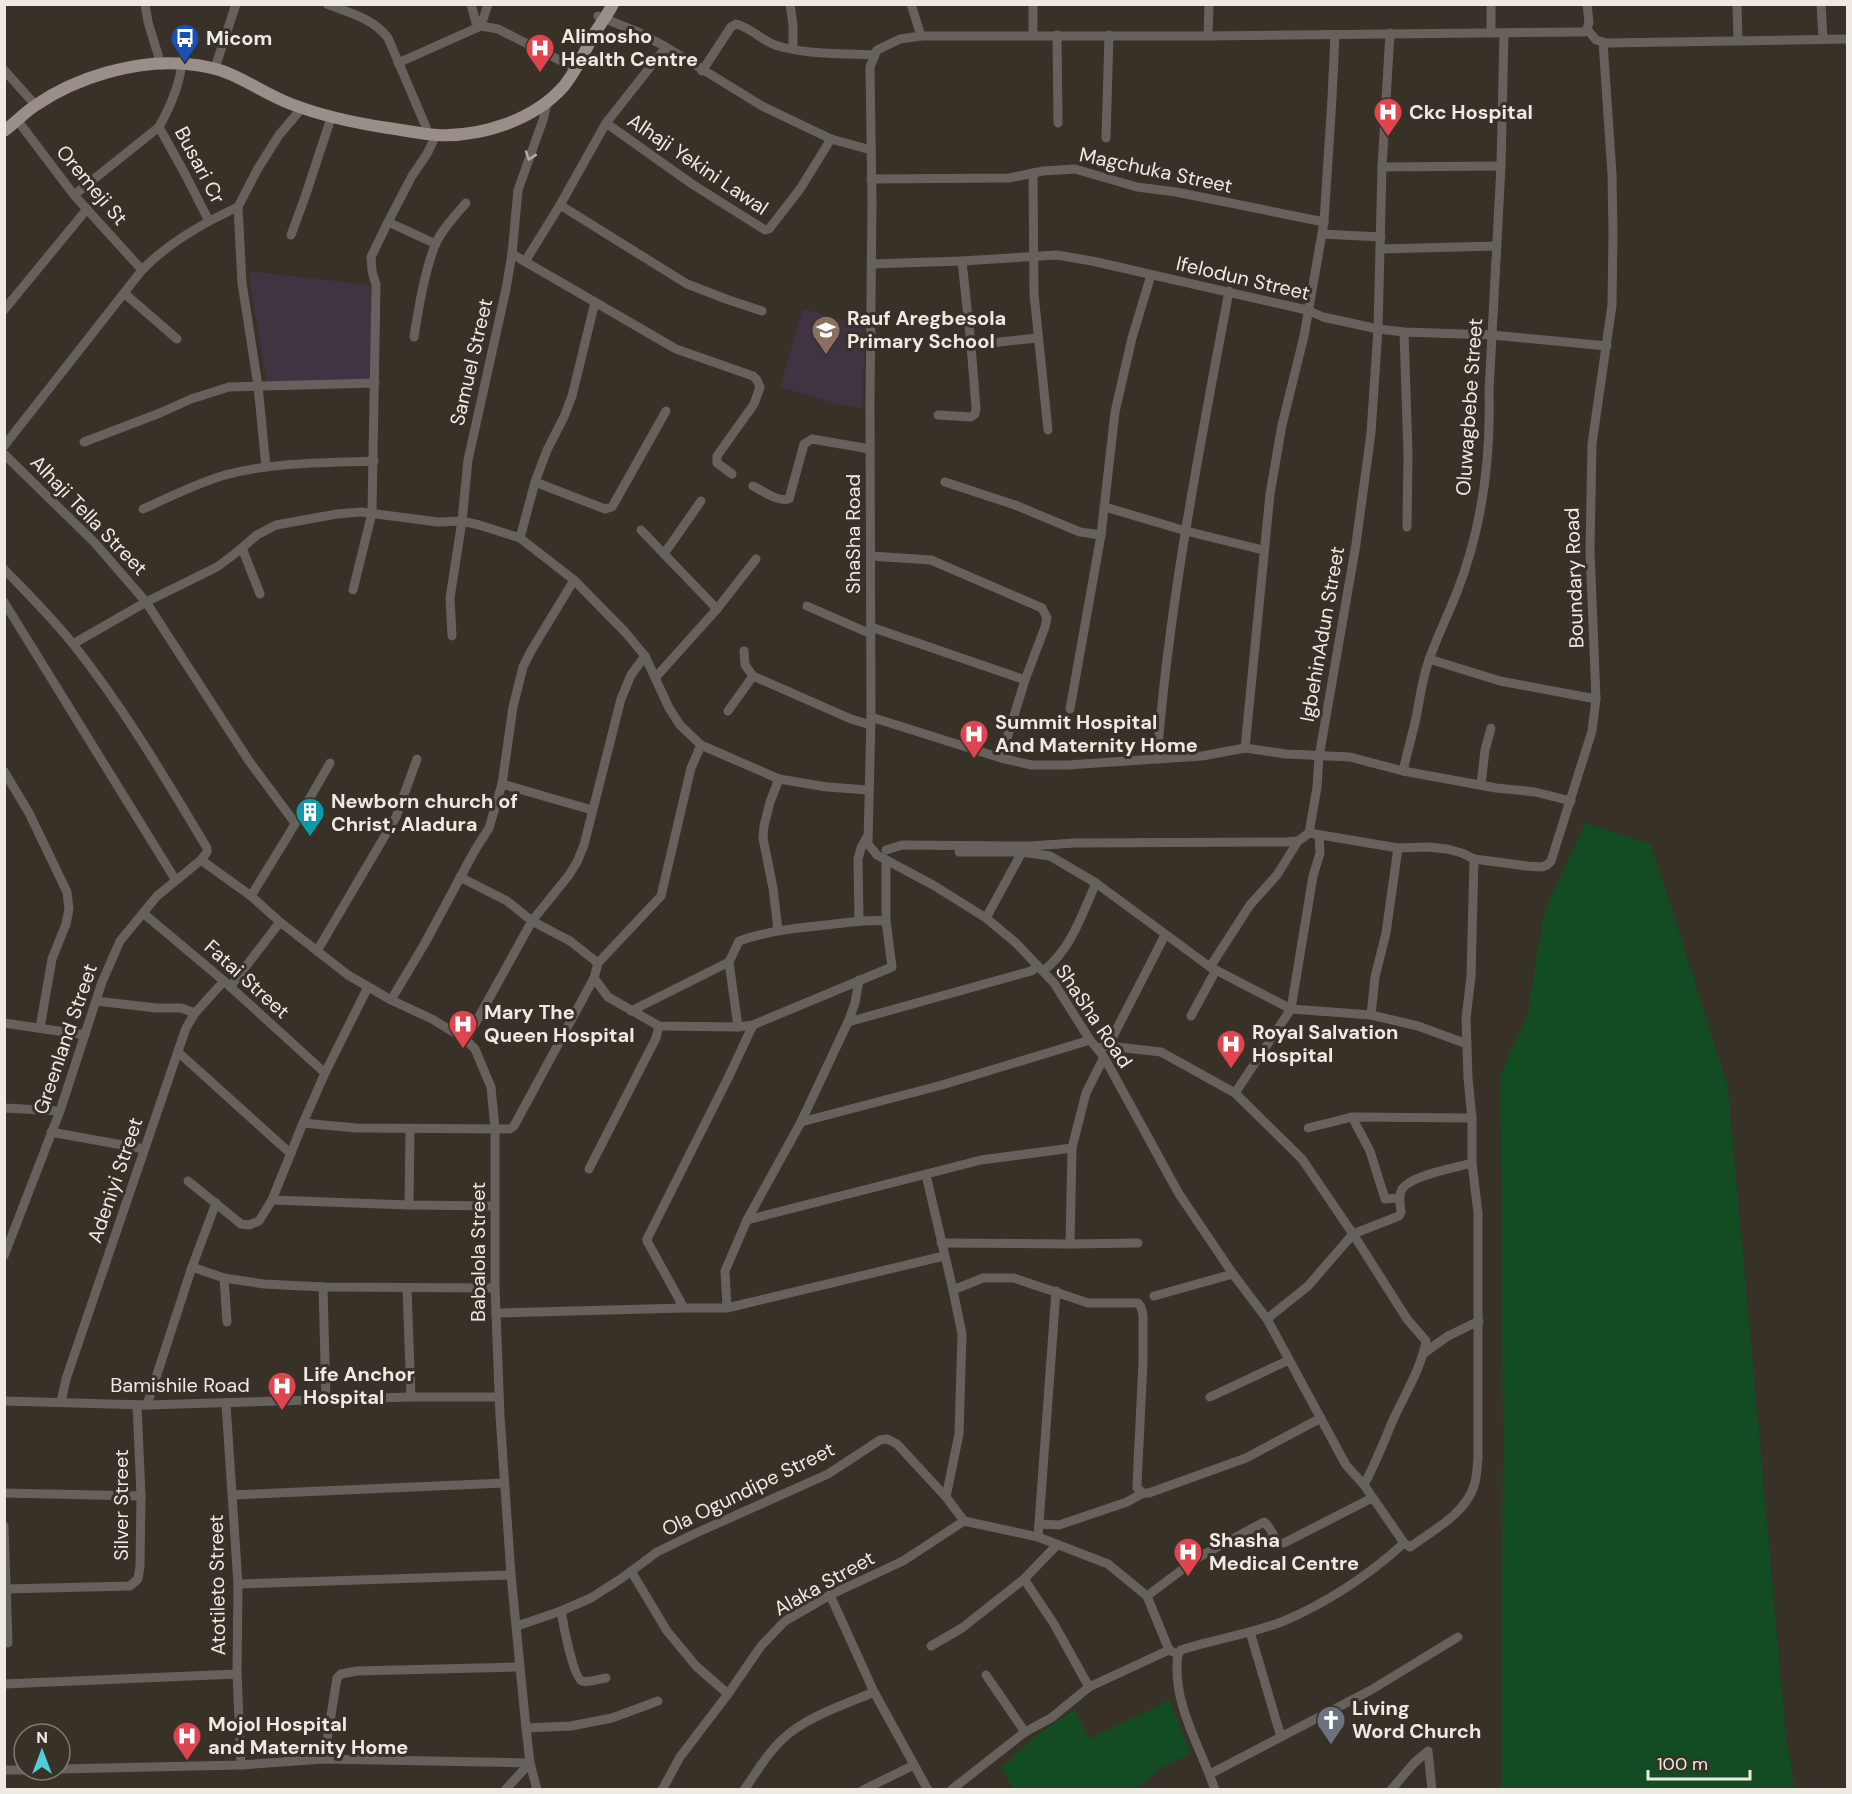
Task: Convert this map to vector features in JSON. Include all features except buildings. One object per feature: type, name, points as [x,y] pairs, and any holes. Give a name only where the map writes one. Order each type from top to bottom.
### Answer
[{"type":"main road","points":[[4,122],[31,100],[88,71],[109,64],[159,58],[229,67],[267,87],[318,108],[376,120],[461,129],[489,124],[547,98],[603,13],[613,4]]},
{"type":"main road","points":[[215,66],[288,103],[331,118],[436,135],[453,135],[489,129],[530,113],[563,86],[575,70],[596,32],[603,13]]},
{"type":"main road","points":[[4,131],[34,106],[59,91],[108,71],[182,61]]},
{"type":"street","points":[[145,4],[159,58]]},
{"type":"street","points":[[215,66],[236,4]]},
{"type":"street","points":[[327,4],[368,20],[380,28],[388,38],[426,127]]},
{"type":"street","points":[[471,4],[479,26]]},
{"type":"street","points":[[479,26],[488,4]]},
{"type":"street","points":[[790,4],[793,49]]},
{"type":"street","points":[[910,4],[921,36]]},
{"type":"street","points":[[1033,4],[1033,35]]},
{"type":"street","points":[[1208,36],[1209,4]]},
{"type":"street","points":[[1491,4],[1491,33]]},
{"type":"street","points":[[1587,4],[1589,22],[1587,30]]},
{"type":"street","points":[[1737,4],[1738,41]]},
{"type":"street","points":[[1821,4],[1823,39]]},
{"type":"street","points":[[603,13],[666,47],[762,106],[831,139],[871,150]]},
{"type":"street","points":[[702,71],[731,27],[736,24],[743,25],[776,46],[828,53],[874,55],[877,50],[890,42],[921,36],[1564,33],[1587,30]]},
{"type":"street","points":[[398,63],[479,26],[498,29],[569,65]]},
{"type":"street","points":[[1587,30],[1596,40],[1603,42],[1848,39]]},
{"type":"street","name":"IgbehinAdun Street","points":[[1291,1009],[1313,876],[1320,854],[1314,834],[1319,757],[1356,544],[1371,433],[1378,329],[1382,167],[1390,33]]},
{"type":"street","name":"Oluwagbebe Street","points":[[1403,771],[1417,716],[1422,681],[1458,591],[1473,543],[1482,503],[1489,434],[1489,391],[1501,166],[1504,33]]},
{"type":"street","points":[[1057,35],[1058,123]]},
{"type":"street","points":[[1106,138],[1109,35]]},
{"type":"street","points":[[1245,748],[1270,494],[1304,336],[1324,222],[1335,35]]},
{"type":"street","name":"Boundary Road","points":[[1314,834],[1398,848],[1447,849],[1474,859],[1527,866],[1547,866],[1551,861],[1592,731],[1596,699],[1591,599],[1592,444],[1612,305],[1613,233],[1612,174],[1603,42]]},
{"type":"street","points":[[526,260],[606,123],[666,47]]},
{"type":"street","name":"ShaSha Road","points":[[874,55],[870,67],[871,721],[868,844],[871,850],[886,861],[933,885],[986,918],[1016,943],[1054,983],[1104,1058],[1179,1194],[1233,1274],[1267,1319],[1346,1465],[1364,1485],[1404,1543]]},
{"type":"street","name":"Busari Cr","points":[[182,61],[169,109],[159,127],[209,221]]},
{"type":"street","points":[[4,70],[31,100]]},
{"type":"street","name":"Samuel Street","points":[[452,636],[450,598],[462,521],[468,460],[512,254],[518,190],[547,98]]},
{"type":"street","points":[[266,467],[258,386],[242,283],[238,207],[279,135],[302,108]]},
{"type":"street","points":[[291,235],[331,118]]},
{"type":"street","name":"Oremeji St","points":[[18,121],[74,195],[142,270]]},
{"type":"street","name":"Alhaji Yekini Lawal","points":[[606,123],[692,184],[765,230],[769,229],[800,189],[831,139]]},
{"type":"street","points":[[74,195],[159,127]]},
{"type":"street","points":[[353,590],[372,513],[376,285],[371,257],[412,176],[427,154],[436,135]]},
{"type":"street","points":[[1382,167],[1501,166]]},
{"type":"street","name":"Magchuka Street","points":[[871,179],[1009,178],[1044,171],[1075,169],[1137,188],[1176,192],[1324,222]]},
{"type":"street","points":[[1033,173],[1033,256],[1037,338],[1048,430]]},
{"type":"street","points":[[414,337],[424,284],[436,244],[444,230],[466,203]]},
{"type":"street","points":[[560,205],[687,284],[762,311]]},
{"type":"street","points":[[4,446],[142,270],[175,243],[209,221],[238,207]]},
{"type":"street","points":[[4,310],[87,209]]},
{"type":"street","points":[[388,222],[436,244]]},
{"type":"street","points":[[1322,234],[1381,237]]},
{"type":"street","points":[[1380,249],[1497,246]]},
{"type":"street","points":[[512,254],[526,260],[676,349],[753,376],[760,387],[754,404],[717,456],[717,462],[732,474]]},
{"type":"street","name":"Ifelodun Street","points":[[871,264],[1067,256],[1229,291],[1307,310],[1323,317],[1378,329],[1492,335],[1606,346]]},
{"type":"street","points":[[938,416],[971,417],[975,414],[976,398],[962,261]]},
{"type":"street","points":[[1070,709],[1101,535],[1115,412],[1132,338],[1151,275]]},
{"type":"street","points":[[1157,759],[1165,675],[1186,531],[1229,291]]},
{"type":"street","points":[[124,293],[177,339]]},
{"type":"street","points":[[520,538],[535,482],[572,396],[595,302]]},
{"type":"street","points":[[1404,332],[1408,454],[1407,527]]},
{"type":"street","points":[[971,345],[1037,338]]},
{"type":"street","points":[[84,442],[191,399],[229,387],[375,383]]},
{"type":"street","points":[[535,482],[605,509],[612,507],[666,411]]},
{"type":"street","points":[[753,486],[780,500],[789,499],[804,444],[812,439],[870,449]]},
{"type":"street","name":"Alhaji Tella Street","points":[[4,454],[95,543],[146,602],[249,761],[295,823]]},
{"type":"street","points":[[143,509],[225,475],[266,467],[374,461]]},
{"type":"street","points":[[945,482],[1015,505],[1080,532],[1101,535]]},
{"type":"street","points":[[664,554],[701,501]]},
{"type":"street","points":[[1105,507],[1186,531],[1263,550]]},
{"type":"street","points":[[73,644],[146,602],[217,567],[257,534],[276,525],[361,512],[438,522],[462,521],[520,538],[574,580],[626,633],[645,656],[669,708],[680,725],[700,745],[779,779],[827,787],[869,790]]},
{"type":"street","points":[[640,530],[717,609]]},
{"type":"street","points":[[242,548],[260,594]]},
{"type":"street","points":[[871,556],[931,560],[1042,608],[1045,612],[1047,618],[1045,627],[1025,680],[1001,758]]},
{"type":"street","points":[[655,678],[717,609],[756,559]]},
{"type":"street","points":[[4,569],[73,644],[131,723],[207,848],[206,856],[201,860]]},
{"type":"street","points":[[391,1000],[489,828],[502,784],[513,707],[524,667],[531,651],[574,580]]},
{"type":"street","points":[[4,602],[175,879]]},
{"type":"street","points":[[807,606],[860,630],[871,630],[1025,680]]},
{"type":"street","points":[[744,651],[745,665],[753,676],[850,719],[871,721],[1031,765],[1067,765],[1202,756],[1245,748],[1319,757],[1350,757],[1403,771],[1535,792],[1571,801]]},
{"type":"street","points":[[466,1040],[532,921],[577,862],[584,845],[621,699],[631,675],[645,656]]},
{"type":"street","points":[[1429,659],[1500,681],[1596,699]]},
{"type":"street","points":[[729,711],[753,676]]},
{"type":"street","points":[[1481,785],[1485,750],[1491,728]]},
{"type":"street","points":[[303,1123],[356,1128],[410,1129],[506,1130],[514,1126],[594,978],[598,963],[661,896],[691,768],[700,745]]},
{"type":"street","points":[[317,951],[396,817],[417,759]]},
{"type":"street","points":[[251,896],[330,764]]},
{"type":"street","points":[[4,771],[29,813],[67,892],[69,909],[66,924],[52,959],[40,1028]]},
{"type":"street","points":[[778,930],[773,888],[763,838],[770,802],[779,779]]},
{"type":"street","points":[[502,784],[592,810]]},
{"type":"street","points":[[859,921],[858,859],[869,833]]},
{"type":"street","points":[[871,850],[1074,843],[1298,841],[1314,834]]},
{"type":"street","points":[[1191,1016],[1213,968],[1250,905],[1277,875],[1298,841]]},
{"type":"street","points":[[886,850],[902,845],[1022,852],[1050,856],[1096,883],[1213,968],[1291,1009],[1371,1015],[1418,1026],[1467,1044]]},
{"type":"street","points":[[986,918],[1022,852],[1031,846]]},
{"type":"street","points":[[1371,1015],[1375,977],[1386,933],[1398,848]]},
{"type":"street","points":[[951,1790],[965,1786],[1025,1732],[1052,1718],[1089,1687],[1173,1652],[1283,1621],[1359,1580],[1404,1543],[1410,1547],[1450,1518],[1466,1502],[1474,1485],[1478,1458],[1478,1213],[1472,1163],[1472,1118],[1466,1018],[1471,977],[1474,859]]},
{"type":"street","name":"Greenland Street","points":[[4,1256],[60,1111],[102,982],[120,941],[175,879],[201,860]]},
{"type":"street","name":"Babalola Street","points":[[201,860],[251,896],[280,922],[348,975],[391,1000],[432,1019],[466,1040],[476,1049],[491,1087],[495,1129],[495,1288],[504,1484],[526,1728],[530,1763],[537,1790]]},
{"type":"street","points":[[594,978],[608,997],[659,1026],[738,1027],[753,1025],[892,966],[886,921],[886,861]]},
{"type":"street","points":[[460,877],[507,901],[532,921],[570,942],[598,963]]},
{"type":"street","points":[[848,1022],[1041,968],[1060,956],[1074,933],[1096,883]]},
{"type":"street","name":"Fatai Street","points":[[143,913],[227,984],[325,1073]]},
{"type":"street","points":[[738,1027],[729,962],[739,941],[778,930],[859,921],[886,921]]},
{"type":"street","name":"Adeniyi Street","points":[[61,1402],[66,1379],[186,1028],[195,1013],[227,984],[280,922]]},
{"type":"street","points":[[1108,1046],[1165,935]]},
{"type":"street","points":[[632,1011],[729,962]]},
{"type":"street","points":[[727,1308],[725,1271],[747,1220],[801,1122],[848,1022],[855,1003],[859,980]]},
{"type":"street","points":[[188,1181],[241,1224],[249,1225],[259,1221],[272,1200],[325,1073],[368,987]]},
{"type":"street","points":[[96,1001],[156,1008],[181,1008],[195,1013]]},
{"type":"street","points":[[1235,1093],[1291,1009]]},
{"type":"street","points":[[4,1023],[86,1035]]},
{"type":"street","points":[[684,1308],[646,1241],[753,1025]]},
{"type":"street","points":[[589,1169],[656,1038],[659,1026]]},
{"type":"street","points":[[801,1122],[942,1085],[1090,1040]]},
{"type":"street","points":[[1098,1048],[1108,1046],[1161,1052],[1235,1093],[1302,1159],[1407,1319],[1426,1341],[1424,1353],[1406,1395],[1364,1485]]},
{"type":"street","points":[[178,1052],[291,1154]]},
{"type":"street","points":[[1070,1244],[1072,1148],[1086,1093],[1104,1058]]},
{"type":"street","points":[[4,1108],[60,1111]]},
{"type":"street","points":[[1308,1128],[1352,1117],[1472,1118]]},
{"type":"street","points":[[1352,1117],[1370,1151],[1384,1199],[1399,1198]]},
{"type":"street","points":[[410,1129],[410,1205]]},
{"type":"street","points":[[51,1132],[144,1149]]},
{"type":"street","points":[[747,1220],[981,1160],[1072,1148]]},
{"type":"street","points":[[1267,1319],[1308,1286],[1353,1234],[1399,1216],[1401,1212],[1399,1198],[1403,1189],[1414,1180],[1472,1163]]},
{"type":"street","points":[[926,1175],[962,1334],[959,1434],[946,1497]]},
{"type":"street","points":[[272,1200],[495,1206]]},
{"type":"street","points":[[142,1405],[216,1203]]},
{"type":"street","points":[[941,1243],[1138,1243]]},
{"type":"street","points":[[496,1313],[727,1308],[944,1256]]},
{"type":"street","points":[[192,1267],[224,1278],[264,1284],[323,1287],[495,1288]]},
{"type":"street","points":[[1154,1296],[1233,1274]]},
{"type":"street","points":[[224,1278],[227,1322]]},
{"type":"street","points":[[953,1290],[983,1278],[1014,1278],[1088,1303],[1138,1302],[1143,1315],[1143,1362],[1137,1488],[1143,1493]]},
{"type":"street","points":[[323,1287],[326,1401]]},
{"type":"street","points":[[407,1288],[411,1397]]},
{"type":"street","points":[[1038,1537],[1056,1291]]},
{"type":"street","points":[[1424,1353],[1448,1336],[1479,1321]]},
{"type":"street","points":[[1210,1397],[1289,1360]]},
{"type":"street","name":"Bamishile Road","points":[[4,1401],[142,1405],[411,1397],[499,1397]]},
{"type":"street","name":"Atotileto Street","points":[[226,1404],[238,1584],[237,1674],[241,1765]]},
{"type":"street","name":"Silver Street","points":[[6,1589],[130,1586],[138,1579],[142,1405]]},
{"type":"street","points":[[1039,1524],[1059,1525],[1246,1458],[1321,1418]]},
{"type":"street","name":"Ola Ogundipe Street","points":[[517,1626],[591,1598],[657,1552],[694,1533],[828,1474],[880,1440],[887,1439],[897,1444],[946,1497],[964,1521]]},
{"type":"street","points":[[233,1495],[504,1484]]},
{"type":"street","points":[[4,1493],[141,1496]]},
{"type":"street","points":[[1147,1596],[1199,1557],[1264,1522],[1269,1526],[1278,1543],[1284,1543],[1372,1498]]},
{"type":"street","points":[[964,1521],[1038,1537],[1108,1564],[1147,1596],[1173,1652],[1178,1691],[1189,1727],[1215,1790]]},
{"type":"street","name":"Alaka Street","points":[[662,1790],[680,1757],[761,1646],[785,1621],[830,1595],[903,1561],[964,1521]]},
{"type":"street","points":[[4,1526],[8,1642]]},
{"type":"street","points":[[931,1647],[962,1628],[1024,1579],[1057,1545]]},
{"type":"street","points":[[631,1571],[667,1631],[696,1666],[728,1694]]},
{"type":"street","points":[[238,1584],[511,1575]]},
{"type":"street","points":[[1024,1579],[1054,1624],[1089,1687]]},
{"type":"street","points":[[830,1595],[874,1692],[928,1790]]},
{"type":"street","points":[[561,1611],[579,1679],[584,1681],[606,1678]]},
{"type":"street","points":[[1250,1632],[1281,1737]]},
{"type":"street","points":[[1210,1774],[1371,1690],[1458,1637]]},
{"type":"street","points":[[324,1759],[337,1678],[341,1674],[357,1671],[520,1667]]},
{"type":"street","points":[[4,1684],[237,1674]]},
{"type":"street","points":[[986,1675],[1025,1732]]},
{"type":"street","points":[[744,1790],[772,1751],[791,1732],[823,1713],[874,1692]]},
{"type":"street","points":[[526,1728],[571,1726],[612,1718],[657,1701]]},
{"type":"street","points":[[1391,1790],[1414,1763],[1428,1751],[1432,1790]]},
{"type":"street","points":[[72,1769],[241,1765],[324,1759],[530,1763]]},
{"type":"street","points":[[505,1790],[530,1763]]},
{"type":"street","points":[[862,1790],[914,1765]]},
{"type":"shaded area","points":[[248,271],[370,285],[373,382],[267,385]]},
{"type":"shaded area","name":"Rauf Aregbesola Primary School","points":[[803,309],[865,326],[862,408],[849,407],[780,387]]},
{"type":"green space","points":[[1585,823],[1651,844],[1728,1087],[1786,1737],[1795,1789],[1501,1789],[1503,1435],[1500,1075],[1527,1016],[1544,912]]},
{"type":"green space","points":[[1170,1700],[1190,1754],[1162,1767],[1141,1785],[1130,1790],[1014,1789],[1001,1768],[1039,1733],[1075,1709],[1089,1739]]},
{"type":"place","name":"Micom","points":[[185,64]]},
{"type":"place","name":"Alimosho Health Centre","points":[[540,74]]},
{"type":"place","name":"Ckc Hospital","points":[[1388,138]]},
{"type":"place","name":"Rauf Aregbesola Primary School","points":[[826,356]]},
{"type":"place","name":"Summit Hospital And Maternity Home","points":[[974,760]]},
{"type":"place","name":"Newborn church of Christ, Aladura","points":[[310,838]]},
{"type":"place","name":"Mary The Queen Hospital","points":[[463,1050]]},
{"type":"place","name":"Royal Salvation Hospital","points":[[1231,1070]]},
{"type":"place","name":"Life Anchor Hospital","points":[[282,1412]]},
{"type":"place","name":"Shasha Medical Centre","points":[[1188,1578]]},
{"type":"place","name":"Living Word Church","points":[[1331,1746]]},
{"type":"place","name":"Mojol Hospital and Maternity Home","points":[[187,1762]]}]
